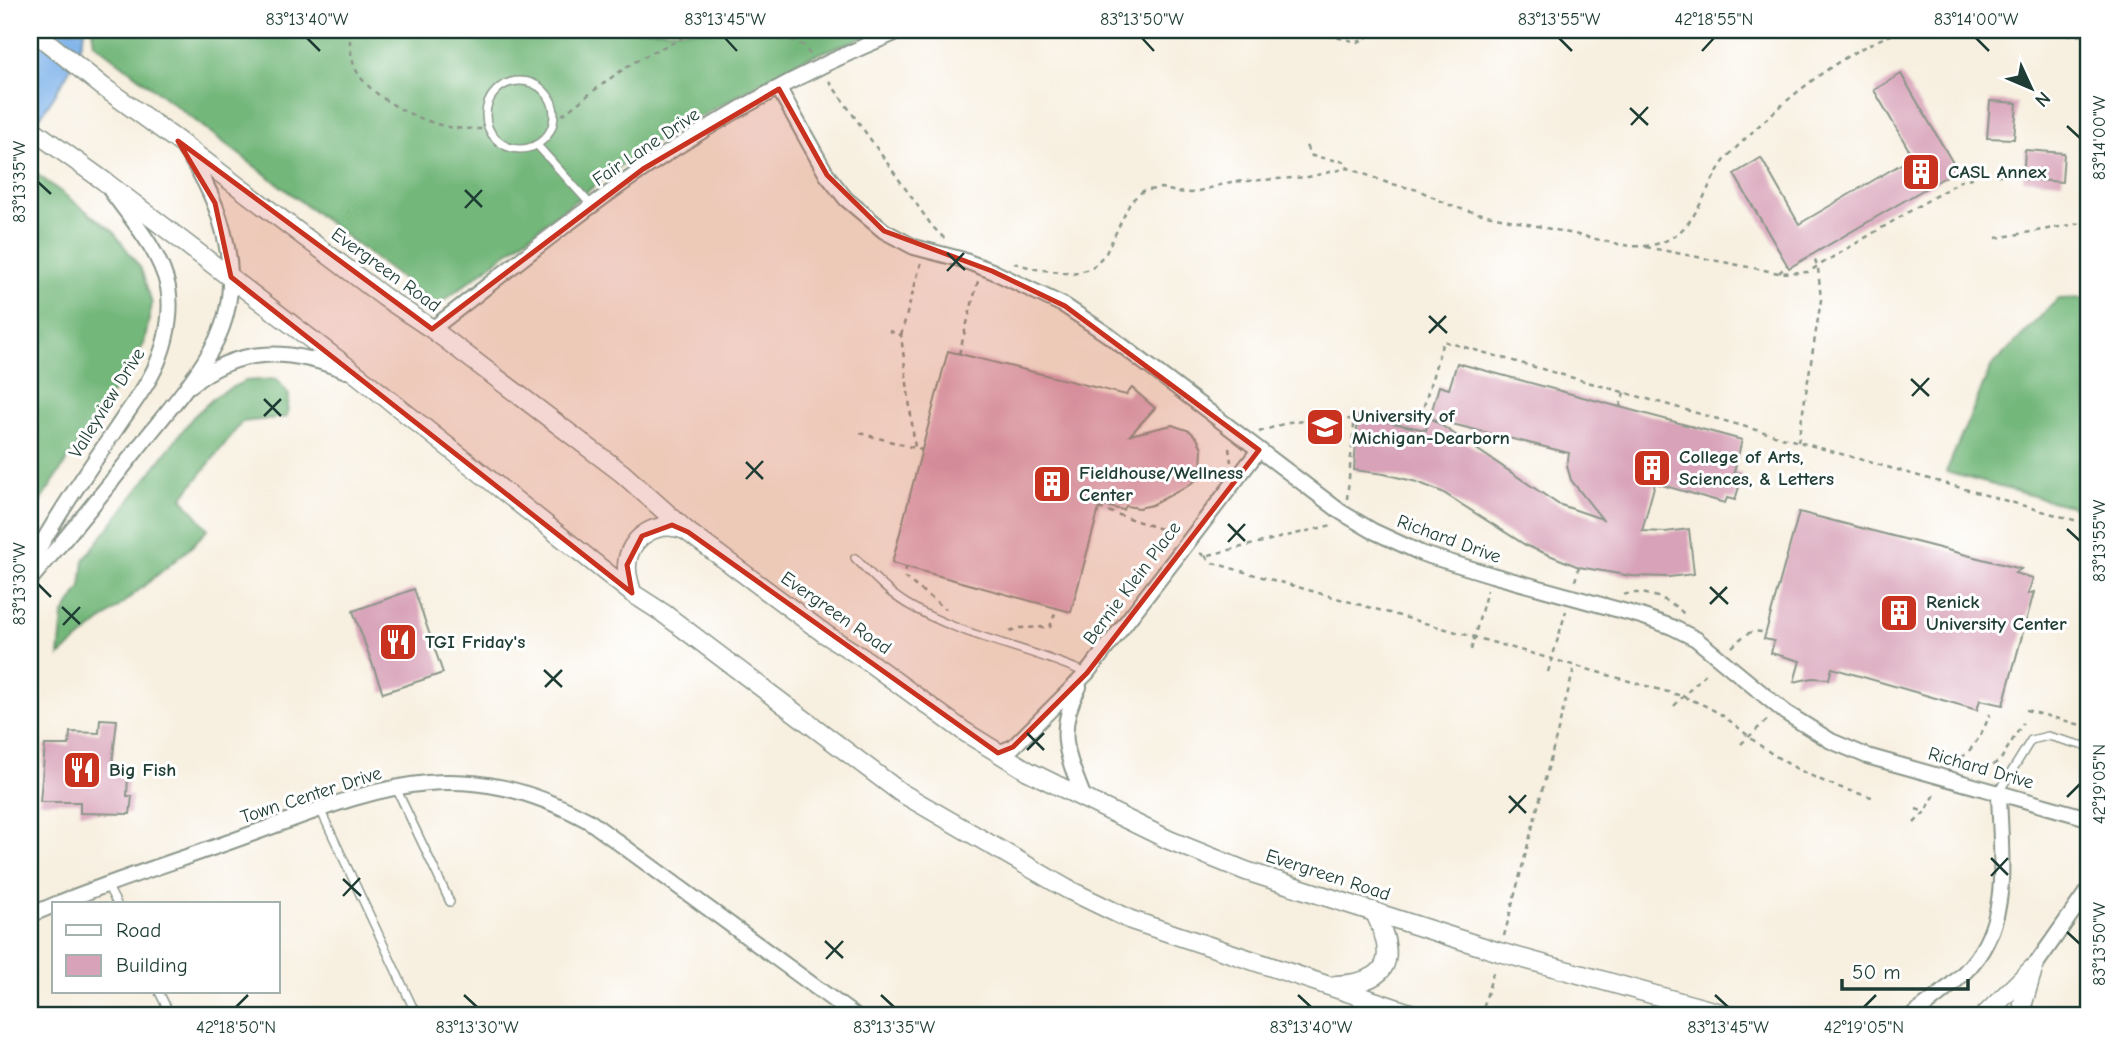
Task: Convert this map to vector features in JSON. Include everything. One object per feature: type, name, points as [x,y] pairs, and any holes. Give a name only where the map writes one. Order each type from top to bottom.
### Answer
[{"type":"street","name":"Evergreen Road","points":[[32,30],[102,86],[622,473],[688,531],[825,634],[1028,771],[1169,840],[1247,871],[1499,952],[1731,1016]]},
{"type":"street","name":"Fair Lane Drive","points":[[432,329],[592,206],[694,136],[861,46],[902,30]]},
{"type":"street","name":"Richard Drive","points":[[779,89],[827,175],[846,199],[869,220],[914,247],[982,267],[1065,306],[1098,328],[1341,512],[1398,543],[1445,561],[1672,627],[1696,639],[1786,713],[1831,741],[1867,756],[2088,818]]},
{"type":"street","points":[[30,128],[104,181],[359,376],[632,593],[663,613],[900,792],[1055,883],[1131,920],[1419,1016]]},
{"type":"street","points":[[30,580],[182,393],[217,340],[228,303],[230,277],[225,242],[215,203],[197,167],[178,141]]},
{"type":"street","name":"Valleyview Drive","points":[[30,564],[49,529],[151,376],[160,357],[168,324],[168,289],[164,274],[153,250],[104,181]]},
{"type":"street","points":[[182,393],[217,368],[257,355],[299,355],[359,376]]},
{"type":"street","name":"Bernie Klein Place","points":[[998,753],[1013,747],[1087,673],[1259,450]]},
{"type":"street","points":[[632,593],[627,565],[632,548],[642,536],[657,527],[671,524],[688,531]]},
{"type":"street","name":"Bernie Klein Place","points":[[1084,798],[1066,752],[1066,718],[1087,673]]},
{"type":"street","name":"Town Center Drive","points":[[60,902],[358,796],[438,781],[476,783],[523,793],[569,810],[608,833],[855,1016]]},
{"type":"street","points":[[1912,1016],[1952,985],[1982,951],[1999,909],[1999,792]]},
{"type":"street","points":[[1984,1016],[2034,967],[2088,890]]},
{"type":"street","name":"Town Center Drive","points":[[30,915],[52,905]]},
{"type":"street","points":[[1325,985],[1360,984],[1384,967],[1388,950],[1384,932],[1374,911]]},
{"type":"street","points":[[2023,1016],[2023,1003],[2034,967]]},
{"type":"lane","points":[[522,80],[543,89],[550,98],[554,121],[545,138],[537,145],[527,149],[515,149],[494,139],[485,118],[486,106],[499,87],[510,81],[522,80]]},
{"type":"lane","points":[[537,145],[592,206]]},
{"type":"lane","points":[[855,558],[882,586],[906,603],[952,625],[1055,659],[1087,673]]},
{"type":"lane","points":[[1999,792],[2031,740],[2048,736],[2088,747]]},
{"type":"lane","points":[[395,788],[450,902]]},
{"type":"lane","points":[[320,809],[417,1016]]},
{"type":"lane","points":[[107,885],[116,902]]},
{"type":"lane","points":[[160,993],[171,1016]]},
{"type":"path","points":[[349,30],[353,65],[365,82],[387,102],[420,117],[453,127],[488,129]]},
{"type":"path","points":[[554,121],[607,80],[649,53],[682,39],[692,30]]},
{"type":"path","points":[[773,30],[804,46],[841,94],[932,226],[945,239],[954,243]]},
{"type":"path","points":[[1308,31],[1358,41],[1365,39],[1373,30]]},
{"type":"path","points":[[1642,246],[1654,244],[1684,230],[1729,155],[1799,91],[1860,48],[1885,35],[1908,30]]},
{"type":"path","points":[[2007,30],[2088,36]]},
{"type":"path","points":[[1306,146],[1312,156],[1345,163],[1348,168]]},
{"type":"path","points":[[1013,262],[1036,269],[1073,274],[1092,268],[1106,253],[1131,201],[1143,191],[1161,188],[1192,194],[1231,181],[1308,177],[1348,168],[1388,183],[1418,190],[1454,207],[1610,242],[1779,273],[1808,272],[1962,180],[1977,177]]},
{"type":"path","points":[[1996,175],[2008,175]]},
{"type":"path","points":[[1996,238],[2088,222]]},
{"type":"path","points":[[1798,442],[1821,300],[1818,268],[1813,254]]},
{"type":"path","points":[[915,448],[901,335],[921,263]]},
{"type":"path","points":[[1779,273],[1787,265]]},
{"type":"path","points":[[959,354],[982,267]]},
{"type":"path","points":[[889,331],[901,335]]},
{"type":"path","points":[[1421,416],[1443,341],[2088,524]]},
{"type":"path","points":[[1620,407],[1624,392]]},
{"type":"path","points":[[1256,434],[1289,422],[1355,417],[1347,501],[1337,494]]},
{"type":"path","points":[[860,433],[922,450]]},
{"type":"path","points":[[1225,441],[1229,447],[1231,462],[1228,469]]},
{"type":"path","points":[[1099,508],[1178,535]]},
{"type":"path","points":[[1205,556],[1333,525]]},
{"type":"path","points":[[1197,551],[1213,563],[1475,635],[1682,696],[1716,712],[1788,764],[1814,777],[1876,799]]},
{"type":"path","points":[[906,567],[905,578],[949,612],[952,625]]},
{"type":"path","points":[[1573,585],[1579,567]]},
{"type":"path","points":[[1471,650],[1488,587]]},
{"type":"path","points":[[1616,598],[1636,592],[1672,603],[1686,617]]},
{"type":"path","points":[[995,640],[1020,628],[1050,627],[1058,608]]},
{"type":"path","points":[[1548,672],[1567,608]]},
{"type":"path","points":[[1723,644],[1730,649],[1749,632],[1758,630],[1766,633]]},
{"type":"path","points":[[1481,1016],[1575,665]]},
{"type":"path","points":[[1674,706],[1713,666]]},
{"type":"path","points":[[2026,710],[2088,727]]},
{"type":"path","points":[[1958,769],[1945,766],[1966,754],[1984,730],[1990,714]]},
{"type":"path","points":[[1741,744],[1770,716]]},
{"type":"path","points":[[1983,773],[2001,759],[2023,723]]},
{"type":"path","points":[[1914,823],[1926,812],[1939,788]]},
{"type":"path","points":[[1916,809],[1926,812]]},
{"type":"highlighted area","points":[[779,89],[827,175],[884,231],[992,271],[1065,306],[1259,450],[1087,673],[1013,747],[998,753],[688,532],[672,525],[642,536],[627,565],[632,593],[231,277],[215,203],[178,141],[432,329],[643,169]]},
{"type":"green space","points":[[92,30],[884,30],[799,61],[643,149],[437,306],[94,43]]},
{"type":"green space","points":[[30,169],[113,231],[141,269],[152,304],[144,344],[30,517]]},
{"type":"green space","points":[[2088,298],[2088,511],[1946,472],[1991,367],[2058,299]]},
{"type":"green space","points":[[277,379],[289,395],[287,417],[242,422],[182,498],[208,529],[190,548],[59,656],[63,615],[81,587],[84,560],[193,417],[217,395],[245,381]]},
{"type":"water","points":[[30,30],[85,30],[69,70],[30,132]]},
{"type":"building","name":"CASL Annex","points":[[1901,74],[1957,170],[1789,268],[1734,174],[1761,158],[1799,224],[1913,157],[1874,90]]},
{"type":"building","points":[[1990,101],[2017,103],[2014,139],[1987,138]]},
{"type":"building","points":[[2025,150],[2064,153],[2062,182],[2023,179]]},
{"type":"building","name":"Fieldhouse/Wellness Center","points":[[948,351],[1126,395],[1132,388],[1155,408],[1130,435],[1172,425],[1190,431],[1202,448],[1201,470],[1196,480],[1186,487],[1152,505],[1139,508],[1126,506],[1123,510],[1100,505],[1071,612],[892,563]]},
{"type":"building","name":"College of Arts, Sciences, & Letters","points":[[1457,363],[1742,440],[1734,472],[1743,474],[1735,500],[1727,498],[1725,503],[1655,483],[1642,531],[1689,529],[1694,574],[1669,577],[1631,576],[1579,567],[1527,546],[1442,492],[1417,482],[1354,470],[1358,416],[1426,430],[1439,386],[1449,389]],"holes":[[[1432,419],[1569,453],[1567,466],[1571,480],[1602,519],[1558,504]]]},
{"type":"building","name":"Renick University Center","points":[[1799,512],[2021,569],[2015,573],[2033,578],[2028,594],[2034,592],[2003,705],[1980,700],[1977,710],[1832,668],[1829,679],[1812,678],[1794,682],[1800,661],[1771,653],[1774,641],[1764,639]]},
{"type":"building","name":"TGI Friday's","points":[[414,589],[443,673],[383,693],[353,611]]},
{"type":"building","name":"Big Fish","points":[[100,719],[117,720],[112,765],[121,766],[121,774],[128,776],[127,796],[132,796],[130,814],[80,813],[80,802],[40,802],[45,745],[69,745],[70,732],[99,733]]},
{"type":"place","name":"CASL Annex","points":[[1921,172]]},
{"type":"place","name":"University of Michigan-Dearborn","points":[[1325,427]]},
{"type":"place","name":"College of Arts, Sciences, & Letters","points":[[1652,468]]},
{"type":"place","name":"Fieldhouse/Wellness Center","points":[[1052,484]]},
{"type":"place","name":"Renick University Center","points":[[1899,613]]},
{"type":"place","name":"TGI Friday's","points":[[398,642]]},
{"type":"place","name":"Big Fish","points":[[82,770]]}]
